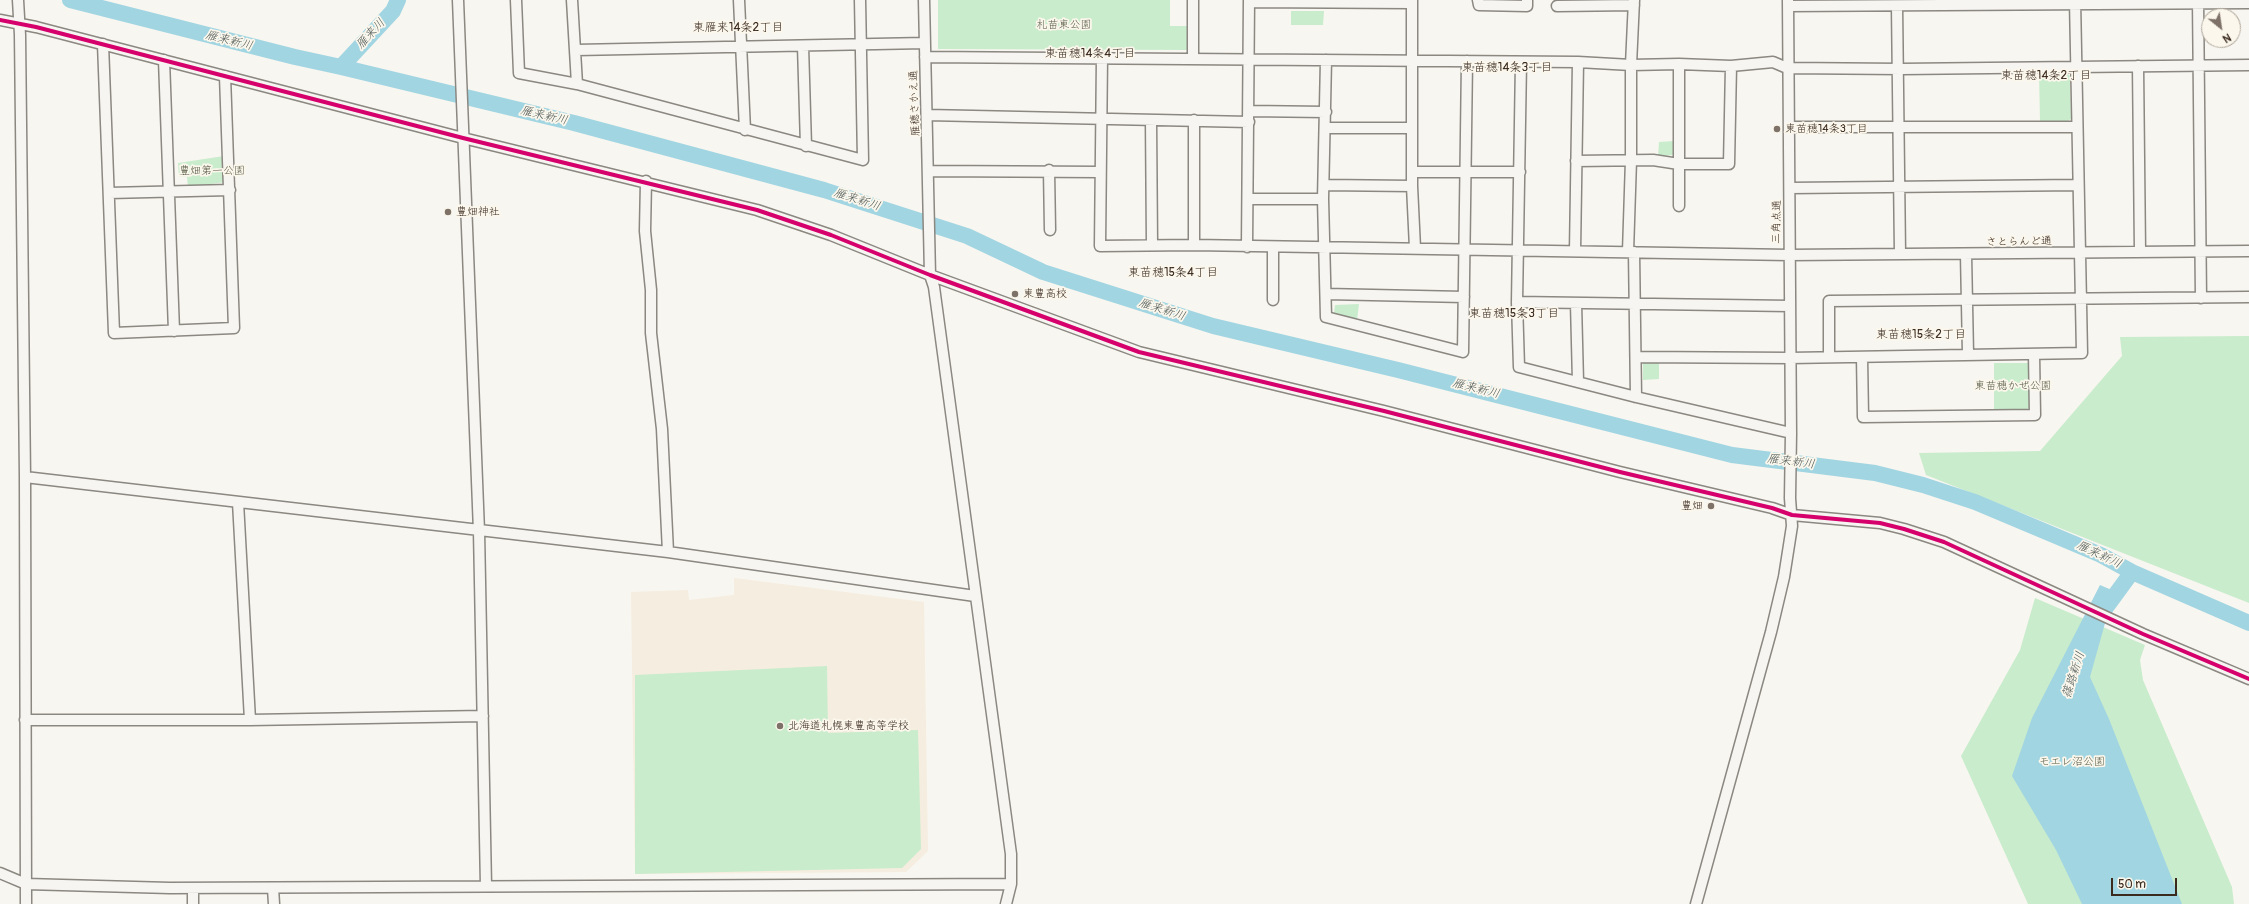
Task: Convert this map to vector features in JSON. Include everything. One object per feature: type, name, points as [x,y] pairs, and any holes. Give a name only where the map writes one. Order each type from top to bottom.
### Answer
[{"type":"street","points":[[18,0],[25,477],[26,904]]},
{"type":"street","points":[[458,0],[479,530],[486,886]]},
{"type":"street","points":[[516,0],[519,73],[577,84],[745,130],[863,160],[860,0]]},
{"type":"street","points":[[572,0],[577,84]]},
{"type":"street","points":[[739,0],[745,130]]},
{"type":"street","name":"雁穂さかえ通","points":[[924,0],[930,205],[930,275]]},
{"type":"street","points":[[1193,0],[1193,58]]},
{"type":"street","points":[[1478,0],[1478,5],[1527,6],[1527,0]]},
{"type":"street","points":[[1247,247],[1250,61],[1249,1],[1350,1],[1412,2],[1410,61],[1413,172],[1412,186],[1415,248]]},
{"type":"street","points":[[2198,1],[2200,66],[2201,298]]},
{"type":"street","points":[[1557,6],[1583,3],[1634,2],[1631,65],[1631,252],[1636,303],[1636,397]]},
{"type":"street","points":[[1636,357],[1790,358],[2082,353],[2075,2]]},
{"type":"street","points":[[1788,3],[1897,6],[2075,2],[2249,2]]},
{"type":"street","name":"三角点通","points":[[1788,3],[1787,68],[1790,188],[1790,489],[1792,515]]},
{"type":"street","points":[[1897,6],[1900,254]]},
{"type":"street","points":[[0,20],[19,23],[103,44],[463,138],[646,181],[757,210],[831,235],[930,275],[1139,352],[1620,472],[1772,508],[1792,515],[1880,523],[1904,529],[1944,542],[2138,631],[2249,679]]},
{"type":"street","points":[[576,50],[862,46],[925,43]]},
{"type":"street","points":[[103,44],[114,333],[234,328],[225,76]]},
{"type":"street","points":[[803,46],[806,146]]},
{"type":"street","points":[[925,57],[1193,58],[1250,61],[1326,60],[1578,62],[1631,65],[1679,64],[1731,66],[1773,62],[1787,68],[1897,69],[2249,65]]},
{"type":"street","points":[[929,171],[1049,170],[1100,172],[1102,57]]},
{"type":"street","points":[[164,60],[174,331]]},
{"type":"street","points":[[1326,60],[1326,128],[1323,199],[1326,248],[1326,317],[1463,352],[1467,61]]},
{"type":"street","points":[[1521,62],[1517,302],[1519,367],[1636,397],[1791,433]]},
{"type":"street","points":[[1575,251],[1578,62]]},
{"type":"street","points":[[1679,64],[1679,206]]},
{"type":"street","points":[[1576,161],[1653,160],[1679,164],[1729,164],[1731,66]]},
{"type":"street","points":[[2138,66],[2140,252]]},
{"type":"street","points":[[1249,111],[1326,112]]},
{"type":"street","points":[[927,115],[1249,122]]},
{"type":"street","points":[[1151,120],[1152,245]]},
{"type":"street","points":[[1194,120],[1194,245]]},
{"type":"street","points":[[1789,126],[1899,128],[2077,127]]},
{"type":"street","points":[[1326,128],[1412,128]]},
{"type":"street","points":[[1049,170],[1050,230]]},
{"type":"street","points":[[1413,172],[1465,170],[1520,172]]},
{"type":"street","name":"さとらんど通","points":[[1100,172],[1100,246],[1194,245],[1789,255],[2249,251]]},
{"type":"street","points":[[646,181],[645,231],[651,290],[651,333],[662,429],[668,552]]},
{"type":"street","points":[[1324,185],[1412,186]]},
{"type":"street","points":[[1790,188],[2078,185]]},
{"type":"street","points":[[109,193],[230,190]]},
{"type":"street","points":[[1248,199],[1323,199]]},
{"type":"street","points":[[1273,247],[1273,300]]},
{"type":"street","points":[[1966,254],[1968,354]]},
{"type":"street","points":[[930,275],[934,287],[1011,854],[1011,884],[1006,904]]},
{"type":"street","points":[[1326,294],[1464,297]]},
{"type":"street","points":[[1829,357],[1829,301],[2249,297]]},
{"type":"street","points":[[1517,302],[1790,306]]},
{"type":"street","points":[[1576,303],[1578,382]]},
{"type":"street","points":[[1862,357],[1863,417],[2035,415],[2034,354]]},
{"type":"street","points":[[25,477],[668,552],[975,596]]},
{"type":"street","points":[[238,502],[250,720]]},
{"type":"street","points":[[1696,904],[1771,632],[1784,578],[1792,515]]},
{"type":"street","points":[[25,720],[250,720],[483,716]]},
{"type":"street","points":[[0,873],[26,884],[192,888],[1011,884]]},
{"type":"street","points":[[192,888],[193,904]]},
{"type":"street","points":[[273,888],[274,904]]},
{"type":"shaded area","name":"北海道札幌東豊高等学校","points":[[734,578],[924,602],[928,851],[906,872],[635,874],[631,592],[688,590],[689,600],[734,595]]},
{"type":"green space","name":"札苗東公園","points":[[938,0],[1170,0],[1170,26],[1189,26],[1189,50],[938,49]]},
{"type":"green space","points":[[1291,11],[1324,11],[1323,25],[1291,25]]},
{"type":"green space","points":[[2039,72],[2067,73],[2070,76],[2071,119],[2068,121],[2040,121]]},
{"type":"green space","points":[[1674,141],[1674,155],[1658,156],[1659,142]]},
{"type":"green space","name":"豊畑第一公園","points":[[224,156],[226,182],[188,187],[187,177],[179,177],[178,163]]},
{"type":"green space","points":[[1359,304],[1357,320],[1334,313],[1335,305]]},
{"type":"green space","points":[[2249,336],[2249,603],[1926,475],[1919,453],[2040,451],[2122,356],[2120,337]]},
{"type":"green space","points":[[1643,362],[1659,362],[1659,379],[1643,380]]},
{"type":"green space","name":"東苗穂かぜ公園","points":[[1994,363],[2028,363],[2031,366],[2031,405],[2026,411],[1994,411]]},
{"type":"green space","name":"モエレ沼公園","points":[[2035,598],[2145,645],[2140,660],[2143,680],[2232,887],[2234,904],[2028,904],[1961,756],[2020,650]]},
{"type":"green space","name":"北海道札幌東豊高等学校","points":[[827,666],[828,733],[918,730],[921,849],[902,868],[635,874],[635,675]]},
{"type":"water","points":[[2100,585],[2114,591],[2090,677],[2109,719],[2182,904],[2082,904],[2056,850],[2012,776],[2032,718]]},
{"type":"waterway","name":"雁来新川","points":[[70,0],[295,57],[574,123],[824,190],[967,236],[1043,272],[1213,326],[1398,370],[1732,455],[1875,473],[1923,485],[1975,502],[2101,555],[2132,572],[2249,623]]},
{"type":"waterway","name":"雁来川","points":[[341,67],[393,11],[398,0]]},
{"type":"waterway","name":"篠路新川","points":[[2099,617],[2132,572]]},
{"type":"cycle path","points":[[0,20],[36,27],[463,138],[757,210],[831,235],[930,275],[1139,352],[1384,411],[1620,472],[1772,508],[1792,515],[1880,523],[1904,529],[1944,542],[2143,634],[2249,679]]},
{"type":"place","name":"東苗穂14条3丁目","points":[[1777,129]]},
{"type":"place","name":"豊畑神社","points":[[448,212]]},
{"type":"place","name":"東豊高校","points":[[1015,294]]},
{"type":"place","name":"豊畑","points":[[1711,506]]},
{"type":"place","name":"北海道札幌東豊高等学校","points":[[780,726]]},
{"type":"district","name":"東雁来14条2丁目","points":[[738,28]]},
{"type":"district","name":"東苗穂14条4丁目","points":[[1090,54]]},
{"type":"district","name":"東苗穂14条3丁目","points":[[1507,68]]},
{"type":"district","name":"東苗穂14条2丁目","points":[[2046,76]]},
{"type":"district","name":"東苗穂15条4丁目","points":[[1173,273]]},
{"type":"district","name":"東苗穂15条3丁目","points":[[1514,314]]},
{"type":"district","name":"東苗穂15条2丁目","points":[[1921,335]]}]
